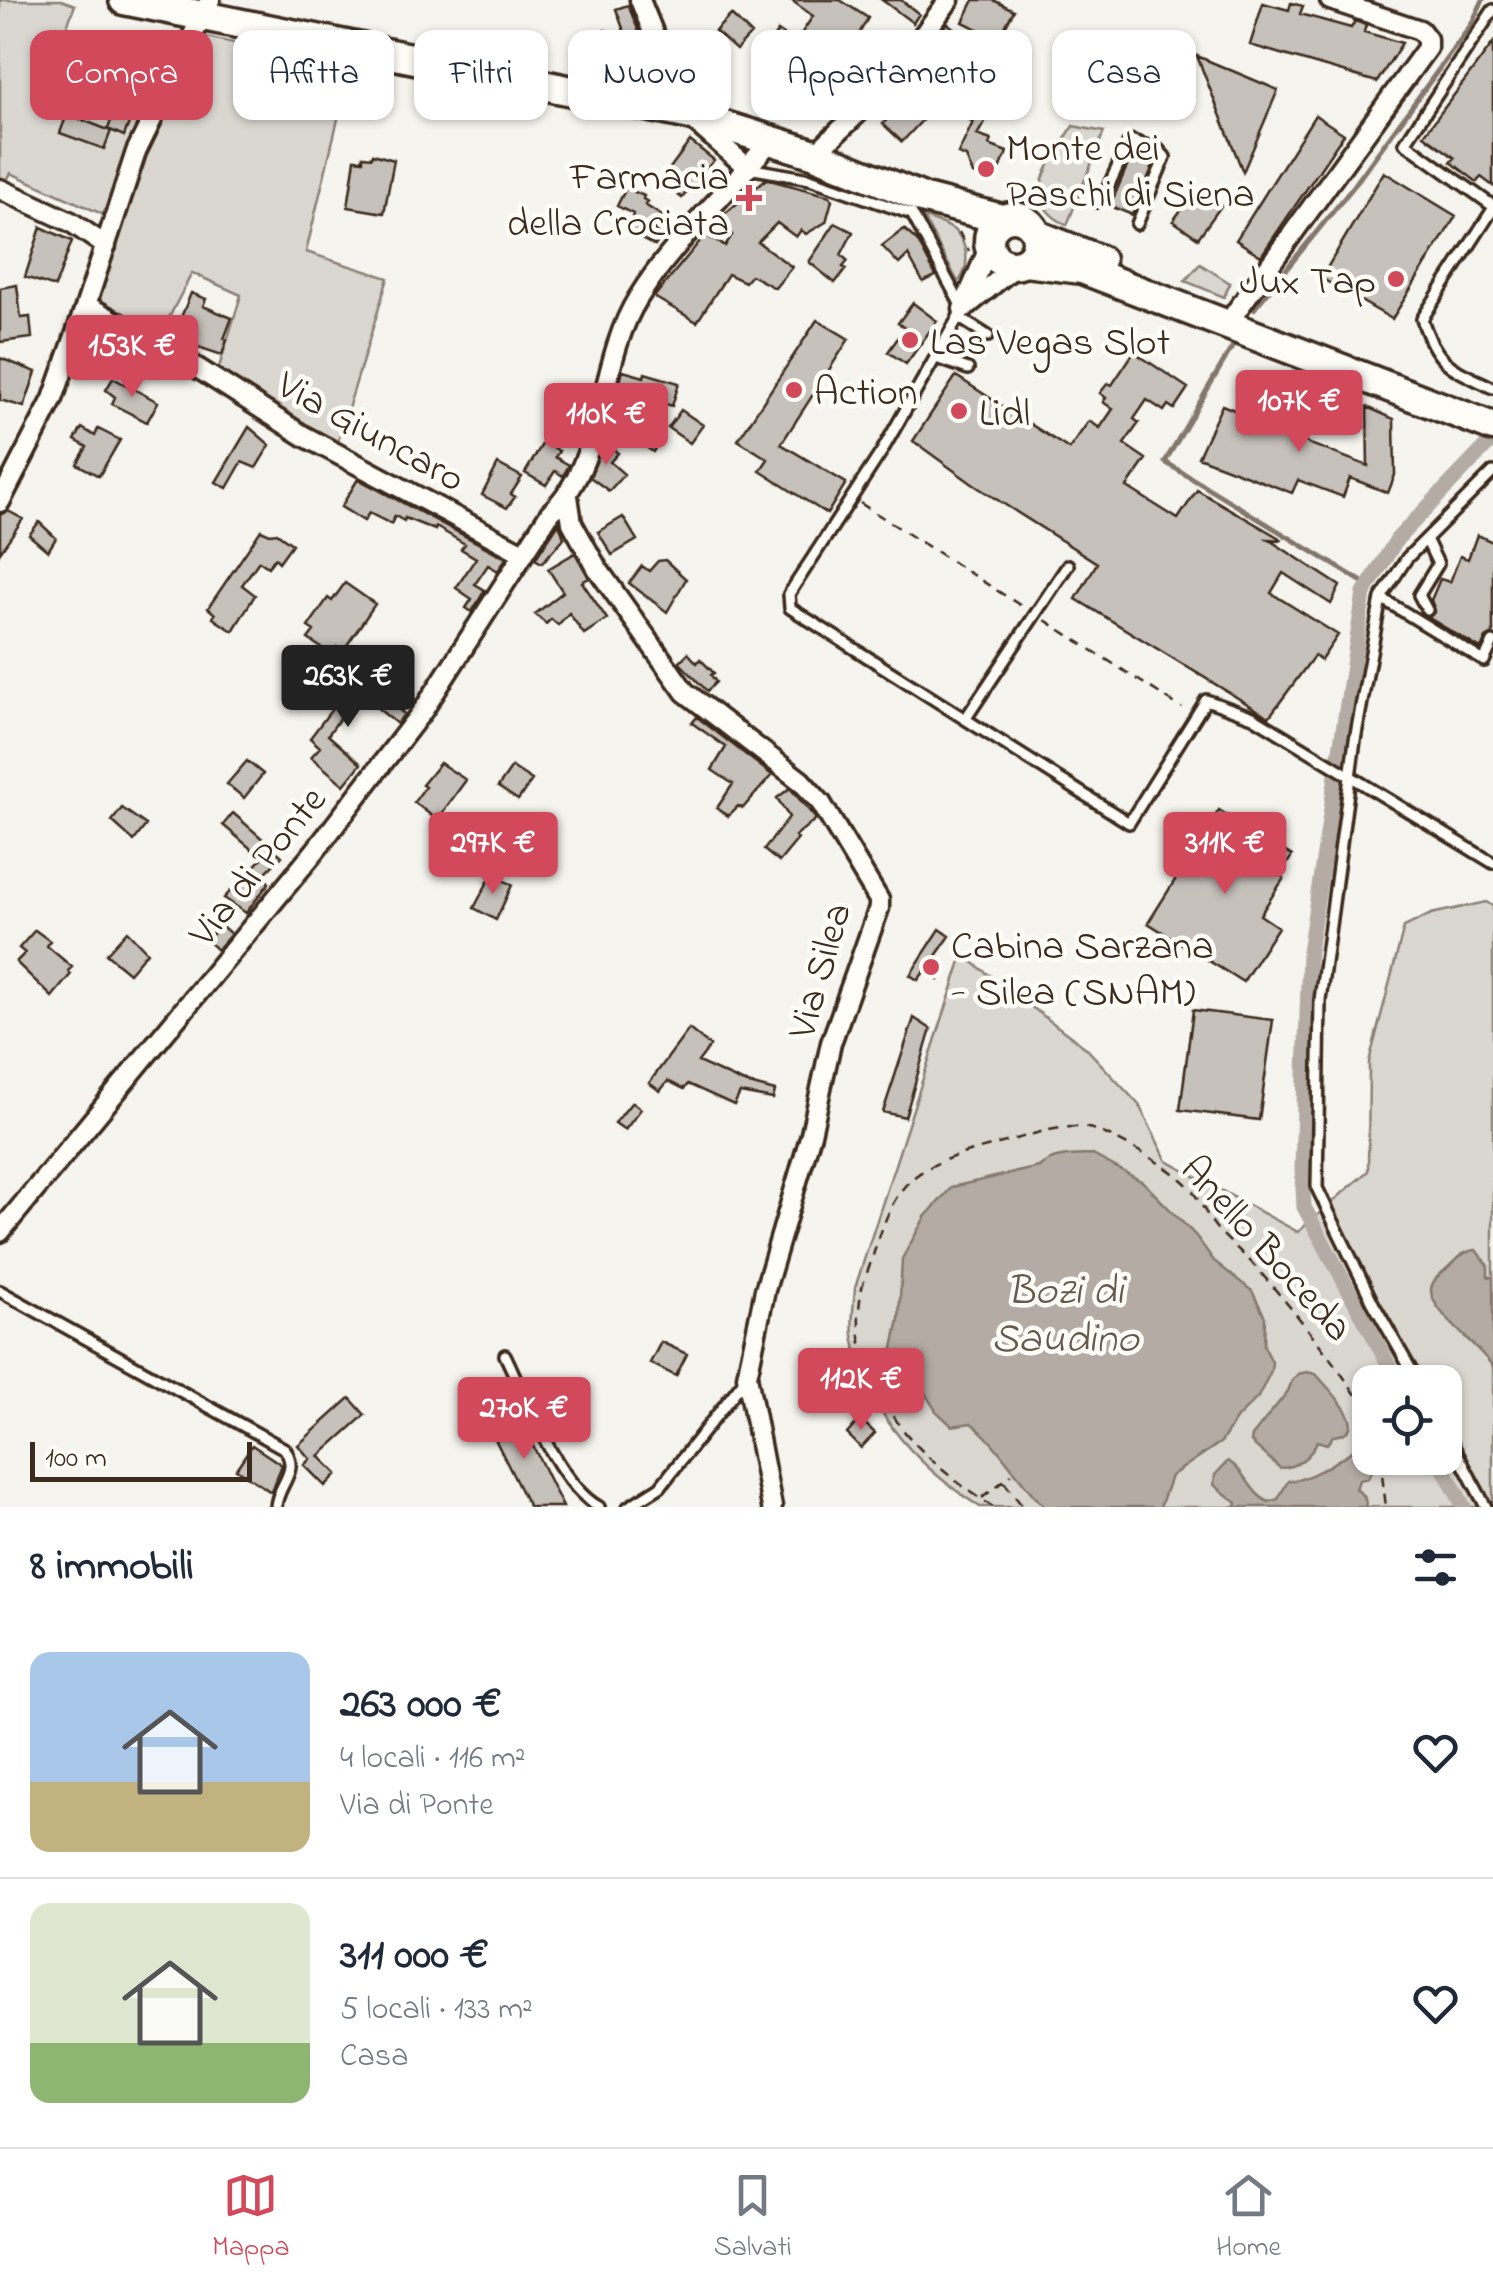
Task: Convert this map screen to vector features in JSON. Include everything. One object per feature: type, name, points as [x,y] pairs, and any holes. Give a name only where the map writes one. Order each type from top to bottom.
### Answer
[{"type":"main road","points":[[124,0],[206,8],[568,88]]},
{"type":"main road","points":[[706,120],[815,154],[924,198],[987,240],[997,260],[1082,269],[1490,413]]},
{"type":"main road","points":[[987,240],[1013,216],[1025,219],[1036,235],[1035,250],[1021,264]]},
{"type":"main road","points":[[1036,235],[1098,250],[1235,313],[1490,413]]},
{"type":"street","points":[[640,0],[652,30]]},
{"type":"street","points":[[815,154],[884,88],[949,0]]},
{"type":"street","points":[[1235,313],[1428,48],[1420,30],[1330,0]]},
{"type":"street","points":[[3,490],[54,399],[136,152],[206,8]]},
{"type":"street","points":[[693,120],[748,168]]},
{"type":"street","name":"Via di Ponte","points":[[0,1232],[327,835],[424,709],[550,513],[568,496],[607,384],[614,346],[638,299],[660,268],[771,140]]},
{"type":"street","points":[[0,189],[59,215],[106,246]]},
{"type":"street","points":[[960,313],[987,240]]},
{"type":"street","points":[[960,313],[1021,264]]},
{"type":"street","name":"Via Giuncaro","points":[[86,305],[192,364],[304,436],[523,554]]},
{"type":"street","name":"Via Silea","points":[[568,496],[572,523],[597,568],[630,620],[685,692],[801,781],[822,803],[879,900],[832,1043],[812,1134],[765,1290],[747,1376],[772,1507]]},
{"type":"lane","points":[[1490,413],[1444,364],[1422,319],[1493,207],[1405,144],[1493,10]]},
{"type":"lane","points":[[1096,202],[1108,189],[1130,140],[1158,149],[1165,157],[1136,224]]},
{"type":"lane","points":[[748,168],[810,179],[912,214],[960,313],[988,336]]},
{"type":"lane","points":[[960,313],[882,451],[789,594],[790,608],[1130,824],[1206,700],[1254,716],[1493,862]]},
{"type":"lane","points":[[936,358],[968,369]]},
{"type":"lane","points":[[1408,1365],[1372,1303],[1317,1188],[1320,1000],[1381,598],[1392,578],[1426,539],[1493,472]]},
{"type":"lane","points":[[1426,539],[1438,564],[1420,594],[1427,610]]},
{"type":"lane","points":[[966,718],[1068,565]]},
{"type":"lane","points":[[1381,598],[1484,661],[1493,642]]},
{"type":"lane","points":[[0,1291],[285,1449],[292,1459],[292,1473],[278,1494],[276,1507]]},
{"type":"lane","points":[[505,1355],[562,1467],[586,1500],[599,1507]]},
{"type":"lane","points":[[628,1507],[660,1487],[747,1376]]},
{"type":"lane","points":[[1462,1462],[1486,1507]]},
{"type":"path","points":[[955,228],[987,240]]},
{"type":"path","points":[[859,502],[1027,610]]},
{"type":"path","points":[[1038,616],[1182,708]]},
{"type":"path","name":"Anello Boceda","points":[[993,1507],[952,1481],[900,1430],[870,1373],[860,1332],[862,1289],[890,1206],[914,1176],[938,1162],[1062,1128],[1094,1128],[1181,1178],[1200,1199],[1215,1227],[1250,1262],[1352,1388]]},
{"type":"path","points":[[980,1499],[1012,1474]]},
{"type":"path","points":[[1382,1475],[1386,1507]]},
{"type":"path","points":[[1003,1480],[1023,1507]]},
{"type":"shaded area","points":[[0,0],[61,0],[75,5],[66,30],[30,30],[30,120],[150,120],[111,218],[11,173],[4,185],[0,184]]},
{"type":"shaded area","points":[[213,38],[233,43],[233,120],[338,120],[306,252],[388,278],[336,448],[218,371],[241,295],[192,273],[160,335],[100,302],[98,298],[158,120],[213,120]]},
{"type":"shaded area","points":[[1073,126],[1104,132],[1067,225],[1043,204],[1041,192],[1049,166]]},
{"type":"shaded area","points":[[923,217],[959,235],[966,263],[958,282]]},
{"type":"shaded area","points":[[1200,264],[1230,283],[1224,297],[1185,281]]},
{"type":"shaded area","points":[[1486,902],[1493,906],[1493,1507],[980,1507],[936,1474],[898,1434],[869,1388],[859,1363],[852,1317],[855,1288],[963,955],[1086,1048],[1139,1105],[1167,1161],[1298,1232],[1368,1171],[1369,1062],[1404,927],[1431,914]]},
{"type":"water","name":"Bozi di Saudino","points":[[1093,1155],[1143,1182],[1196,1236],[1214,1261],[1252,1291],[1265,1317],[1264,1346],[1272,1362],[1258,1397],[1221,1442],[1171,1476],[1160,1507],[1045,1507],[981,1431],[971,1423],[952,1426],[936,1411],[920,1385],[895,1367],[891,1358],[899,1319],[902,1259],[925,1217],[952,1187],[1039,1167],[1058,1158]]},
{"type":"water","points":[[1476,1250],[1488,1266],[1488,1276],[1493,1278],[1493,1367],[1438,1308],[1431,1289],[1436,1278],[1456,1260]]},
{"type":"water","points":[[1298,1374],[1316,1374],[1338,1399],[1350,1419],[1350,1427],[1327,1444],[1317,1441],[1307,1456],[1280,1468],[1251,1442],[1252,1436]]},
{"type":"water","points":[[1352,1451],[1352,1475],[1370,1475],[1359,1480],[1356,1489],[1364,1496],[1367,1507],[1236,1507],[1237,1503],[1214,1485],[1215,1475],[1228,1461],[1269,1502],[1278,1499],[1288,1481]]},
{"type":"building","points":[[791,0],[840,0],[868,18],[861,30],[804,30],[813,16]]},
{"type":"building","points":[[882,0],[901,0],[919,14],[913,23]]},
{"type":"building","points":[[974,0],[993,0],[1014,10],[1004,30],[980,30],[963,22]]},
{"type":"building","points":[[1263,3],[1289,10],[1291,3],[1303,6],[1300,14],[1351,28],[1355,21],[1366,25],[1364,32],[1402,43],[1377,82],[1250,45]]},
{"type":"building","points":[[628,5],[638,30],[624,30],[616,9]]},
{"type":"building","points":[[731,15],[751,34],[736,50],[731,45],[731,30],[716,30]]},
{"type":"building","points":[[1493,43],[1493,186],[1481,177],[1477,182],[1451,162],[1455,158],[1424,135]]},
{"type":"building","points":[[1197,56],[1278,90],[1243,172],[1212,94]]},
{"type":"building","points":[[1315,115],[1344,134],[1261,256],[1236,240]]},
{"type":"building","points":[[65,120],[83,120],[111,131],[104,149],[60,133]]},
{"type":"building","points":[[111,120],[130,120],[124,136],[108,129]]},
{"type":"building","points":[[886,120],[922,120],[902,142],[883,124]]},
{"type":"building","points":[[970,120],[986,120],[977,135],[1007,152],[999,172],[990,181],[973,174],[966,157],[958,154],[973,122]]},
{"type":"building","points":[[690,141],[714,160],[682,198],[662,179]]},
{"type":"building","points":[[1134,150],[1156,159],[1132,215],[1110,206]]},
{"type":"building","points":[[373,154],[394,160],[384,213],[348,207],[355,159],[363,160],[363,156]]},
{"type":"building","points":[[1384,172],[1456,216],[1392,319],[1321,278]]},
{"type":"building","points":[[766,179],[830,196],[832,200],[826,222],[806,234],[801,230],[796,237],[777,223],[758,242],[792,267],[775,288],[751,275],[745,282],[728,274],[697,322],[654,297],[705,235],[725,246],[732,235],[715,222]]},
{"type":"building","points":[[626,188],[644,196],[648,202],[645,205],[662,216],[654,230],[662,235],[655,246],[628,232],[633,214],[617,206]]},
{"type":"building","points":[[1196,189],[1221,206],[1198,238],[1173,221]]},
{"type":"building","points":[[835,223],[853,232],[841,255],[848,261],[843,267],[846,269],[835,283],[809,262]]},
{"type":"building","points":[[41,227],[72,241],[55,287],[25,277]]},
{"type":"building","points":[[904,229],[918,242],[936,276],[923,282],[908,255],[899,264],[882,246]]},
{"type":"building","points":[[17,285],[21,318],[30,317],[32,338],[0,342],[0,288]]},
{"type":"building","points":[[191,293],[206,299],[203,306],[232,318],[222,355],[195,346],[197,341],[175,332]]},
{"type":"building","name":"Las Vegas Slot","points":[[913,303],[937,321],[906,364],[888,352],[905,328],[898,323]]},
{"type":"building","name":"Action","points":[[817,320],[849,339],[781,444],[846,483],[827,514],[760,471],[768,459],[738,440]]},
{"type":"building","points":[[1134,352],[1188,388],[1174,409],[1168,405],[1164,411],[1147,400],[1134,419],[1139,423],[1124,444],[1146,459],[1127,487],[1178,519],[1197,490],[1283,540],[1268,539],[1340,586],[1331,604],[1283,573],[1271,593],[1338,635],[1321,660],[1314,656],[1269,717],[1076,599],[1097,563],[913,441],[956,376],[1069,449],[1089,421],[1100,428],[1113,409],[1103,402],[1106,398],[1100,393],[1108,383],[1112,385]]},
{"type":"building","points":[[0,358],[36,372],[24,407],[0,400]]},
{"type":"building","points":[[623,371],[679,383],[672,406],[618,389]]},
{"type":"building","points":[[113,378],[158,402],[147,422],[112,404],[115,397],[106,390]]},
{"type":"building","points":[[614,404],[636,419],[632,423],[659,441],[653,452],[610,422]]},
{"type":"building","points":[[1222,405],[1244,414],[1242,418],[1368,466],[1367,407],[1394,419],[1395,475],[1388,493],[1350,478],[1343,497],[1298,480],[1292,493],[1198,457]]},
{"type":"building","points":[[681,410],[703,425],[690,443],[668,428]]},
{"type":"building","points":[[249,427],[270,445],[256,468],[242,462],[227,488],[216,482]]},
{"type":"building","points":[[82,428],[95,436],[98,429],[120,440],[99,476],[77,464],[87,447],[75,440]]},
{"type":"building","points":[[544,441],[559,451],[555,457],[569,465],[563,476],[555,471],[546,485],[525,473]]},
{"type":"building","points":[[604,441],[618,453],[610,462],[624,474],[609,491],[590,477]]},
{"type":"building","points":[[498,464],[522,477],[507,508],[482,495]]},
{"type":"building","points":[[358,479],[506,558],[498,571],[488,565],[475,584],[485,590],[472,612],[466,608],[472,599],[456,588],[476,558],[461,549],[465,544],[436,527],[435,530],[405,518],[404,521],[395,516],[391,524],[369,513],[364,521],[341,507]]},
{"type":"building","points":[[8,511],[23,519],[0,552],[0,515]]},
{"type":"building","points":[[623,517],[637,540],[612,555],[598,532]]},
{"type":"building","points":[[39,522],[56,538],[48,551],[29,535]]},
{"type":"building","points":[[559,523],[564,538],[542,563],[535,559]]},
{"type":"building","points":[[261,530],[277,533],[292,544],[279,562],[275,558],[268,567],[259,561],[242,585],[255,595],[233,631],[213,618],[215,614],[208,608]]},
{"type":"building","points":[[1477,535],[1493,542],[1493,634],[1481,649],[1429,618],[1435,611],[1431,600],[1440,579],[1450,582],[1460,556],[1468,559]]},
{"type":"building","points":[[575,553],[589,578],[582,582],[607,619],[584,634],[569,613],[558,625],[551,619],[546,624],[535,614],[563,592],[548,569]]},
{"type":"building","points":[[665,560],[686,579],[667,612],[629,583],[642,566],[649,571],[658,561]]},
{"type":"building","points":[[345,583],[375,604],[343,651],[337,647],[332,655],[308,639],[314,631],[308,627],[328,598],[332,601]]},
{"type":"building","points":[[688,653],[714,673],[711,675],[716,682],[707,691],[679,662]]},
{"type":"building","points":[[357,676],[382,697],[388,690],[398,698],[393,704],[404,714],[397,724],[360,694],[351,702],[328,735],[361,764],[344,785],[311,757],[320,747],[310,738]]},
{"type":"building","points":[[697,717],[772,775],[743,808],[738,806],[728,816],[717,808],[733,784],[712,770],[726,747],[692,723]]},
{"type":"building","points":[[247,761],[263,774],[244,798],[227,784]]},
{"type":"building","points":[[440,763],[466,780],[437,820],[414,802]]},
{"type":"building","points":[[512,767],[532,780],[518,800],[498,787]]},
{"type":"building","points":[[790,788],[816,819],[795,836],[798,839],[779,862],[764,850],[789,817],[777,798]]},
{"type":"building","points":[[122,808],[146,825],[134,841],[112,821]]},
{"type":"building","points":[[1219,810],[1292,856],[1280,875],[1284,878],[1260,915],[1278,927],[1243,982],[1148,923]]},
{"type":"building","points":[[233,813],[282,856],[263,875],[269,883],[246,913],[224,898],[262,858],[223,825]]},
{"type":"building","points":[[492,874],[512,885],[496,920],[474,908]]},
{"type":"building","points":[[209,915],[231,934],[217,950],[207,941],[213,934],[201,925]]},
{"type":"building","points":[[940,929],[950,936],[933,960],[946,968],[938,980],[924,972],[918,980],[910,975]]},
{"type":"building","points":[[35,930],[72,967],[68,971],[71,974],[52,997],[16,962],[25,953],[19,948]]},
{"type":"building","points":[[127,931],[147,952],[129,973],[106,954]]},
{"type":"building","points":[[1193,1010],[1273,1020],[1259,1120],[1180,1110]]},
{"type":"building","points":[[914,1018],[931,1029],[905,1117],[883,1112]]},
{"type":"building","points":[[689,1029],[710,1046],[698,1062],[742,1082],[775,1091],[773,1099],[740,1093],[734,1105],[688,1084],[684,1089],[668,1081],[660,1091],[649,1083]]},
{"type":"building","points":[[632,1102],[641,1109],[625,1130],[615,1123]]},
{"type":"building","points":[[661,1342],[687,1354],[676,1376],[650,1363]]},
{"type":"building","points":[[350,1398],[365,1415],[319,1456],[337,1474],[325,1486],[304,1465],[310,1459],[298,1445]]},
{"type":"building","points":[[516,1411],[563,1507],[529,1507],[497,1443],[489,1425]]},
{"type":"building","points":[[860,1419],[875,1433],[861,1448],[847,1434]]},
{"type":"building","points":[[252,1445],[282,1465],[271,1492],[236,1469]]},
{"type":"waterway","points":[[1254,309],[1353,187],[1471,25],[1483,0]]},
{"type":"waterway","points":[[1235,342],[1165,462],[1369,586]]},
{"type":"waterway","points":[[1389,1365],[1304,1207],[1309,952],[1364,593],[1397,539],[1493,439]]},
{"type":"waterway","points":[[1447,1475],[1464,1507]]},
{"type":"place","name":"Monte dei Paschi di Siena","points":[[986,169]]},
{"type":"place","name":"Farmacia della Crociata","points":[[749,198]]},
{"type":"place","name":"Jux Tap","points":[[1396,279]]},
{"type":"place","name":"Las Vegas Slot","points":[[910,340]]},
{"type":"place","name":"Action","points":[[794,390]]},
{"type":"place","name":"Lidl","points":[[959,411]]},
{"type":"place","name":"Cabina Sarzana - Silea (SNAM)","points":[[931,967]]}]
